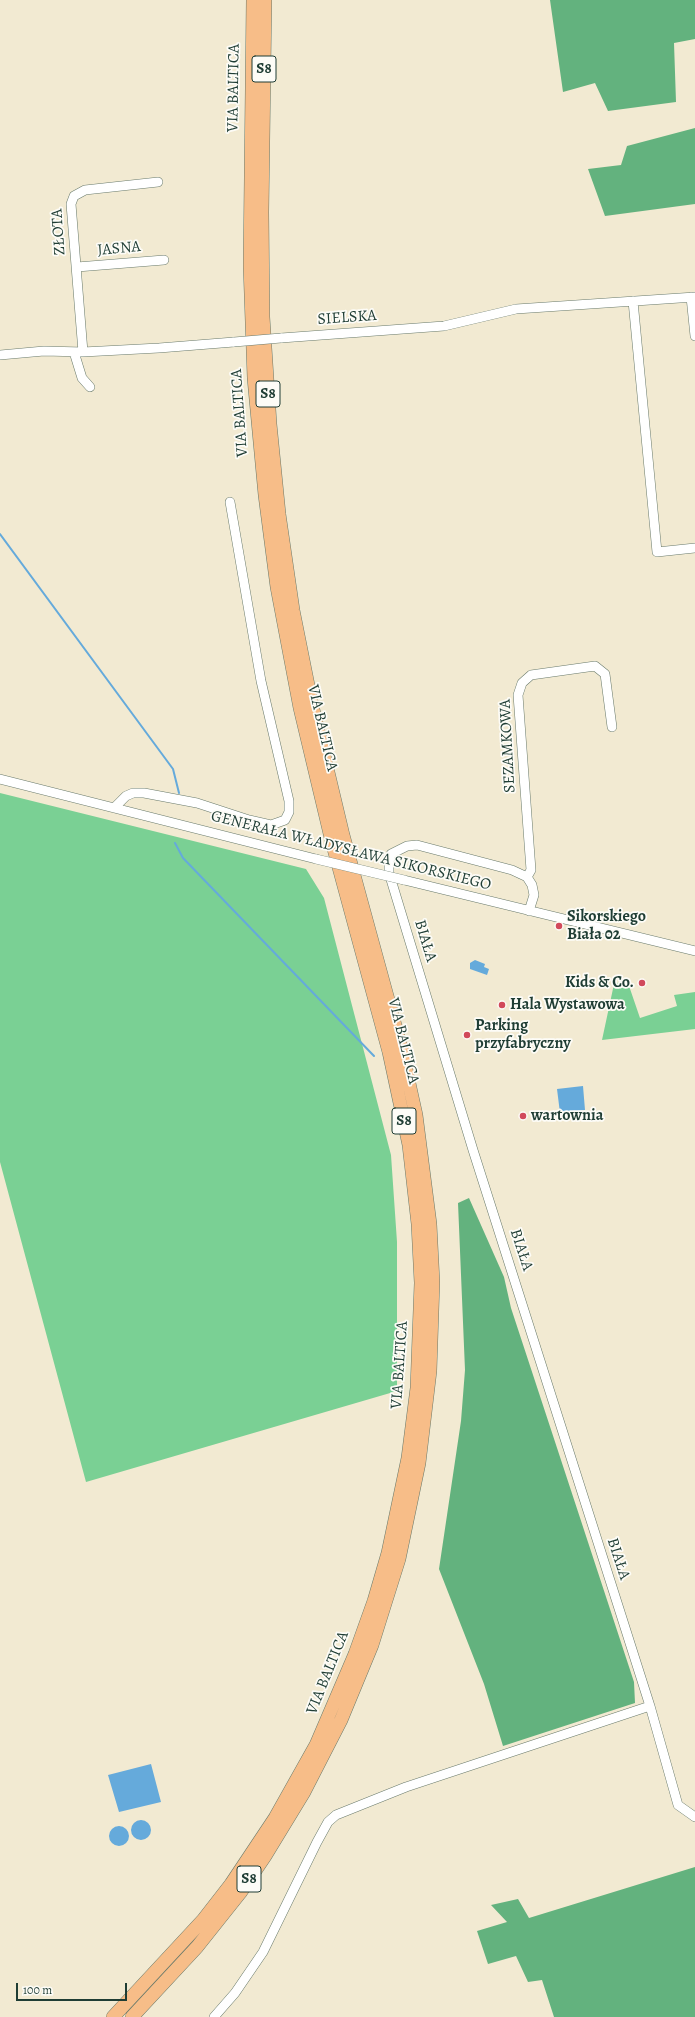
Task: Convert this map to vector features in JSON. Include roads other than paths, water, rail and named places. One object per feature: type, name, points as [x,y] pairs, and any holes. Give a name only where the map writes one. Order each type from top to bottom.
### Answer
[{"type":"highway","name":"VIA BALTICA","points":[[113,2017],[199,1925],[222,1896],[275,1818],[316,1744],[355,1654],[374,1601],[388,1553],[408,1458],[417,1380],[421,1283],[418,1224],[409,1145],[389,1052],[330,831],[300,708],[277,587],[265,502],[254,378],[250,266],[253,0]]},
{"type":"highway","name":"VIA BALTICA","points":[[132,2017],[197,1947],[240,1893],[265,1856],[304,1792],[341,1720],[372,1645],[400,1552],[420,1456],[431,1365],[433,1282],[430,1224],[417,1122],[401,1047],[343,835],[312,705],[295,617],[279,514],[267,380],[263,295],[262,152],[265,0]]},
{"type":"street","name":"ZŁOTA","points":[[90,387],[82,378],[78,352],[77,267],[71,204],[77,193],[85,190],[158,182]]},
{"type":"street","name":"JASNA","points":[[77,267],[164,260]]},
{"type":"street","name":"SIELSKA","points":[[0,355],[44,351],[78,352],[234,342],[444,326],[516,309],[693,297]]},
{"type":"street","points":[[693,297],[695,336]]},
{"type":"street","points":[[633,301],[657,552],[695,548]]},
{"type":"street","points":[[114,808],[126,796],[133,793],[144,793],[197,804],[249,820],[271,824],[278,824],[285,820],[289,812],[289,801],[260,681],[230,502]]},
{"type":"street","name":"SEZAMKOWA","points":[[527,877],[531,870],[518,695],[522,683],[531,675],[595,666],[605,674],[612,726]]},
{"type":"street","name":"GENERAŁA WŁADYSŁAWA SIKORSKIEGO","points":[[0,779],[316,859],[695,952]]},
{"type":"street","name":"BIAŁA","points":[[527,877],[494,864],[417,846],[407,846],[398,849],[391,854],[389,862],[389,873],[471,1144],[650,1706],[678,1805],[695,1818]]},
{"type":"street","points":[[527,877],[532,885],[534,895],[529,911]]},
{"type":"street","points":[[214,2017],[240,1986],[263,1952],[317,1842],[328,1822],[336,1815],[406,1787],[650,1706]]},
{"type":"water","points":[[475,960],[485,964],[484,967],[489,969],[487,975],[470,969],[470,963]]},
{"type":"water","points":[[583,1086],[585,1110],[560,1113],[557,1089]]},
{"type":"water","points":[[151,1764],[161,1802],[119,1812],[108,1775]]},
{"type":"water","points":[[141,1820],[148,1823],[151,1830],[148,1837],[141,1840],[134,1837],[131,1830],[134,1823]]},
{"type":"water","points":[[119,1826],[126,1829],[129,1836],[126,1843],[119,1846],[112,1843],[109,1836],[112,1829]]},
{"type":"waterway","points":[[0,534],[173,769],[179,793]]},
{"type":"waterway","points":[[175,843],[183,858],[374,1056]]},
{"type":"place","name":"Sikorskiego Biała 02","points":[[559,926]]},
{"type":"place","name":"Kids & Co.","points":[[642,983]]},
{"type":"place","name":"Hala Wystawowa","points":[[502,1005]]},
{"type":"place","name":"Parking przyfabryczny","points":[[467,1035]]},
{"type":"place","name":"wartownia","points":[[523,1116]]}]
